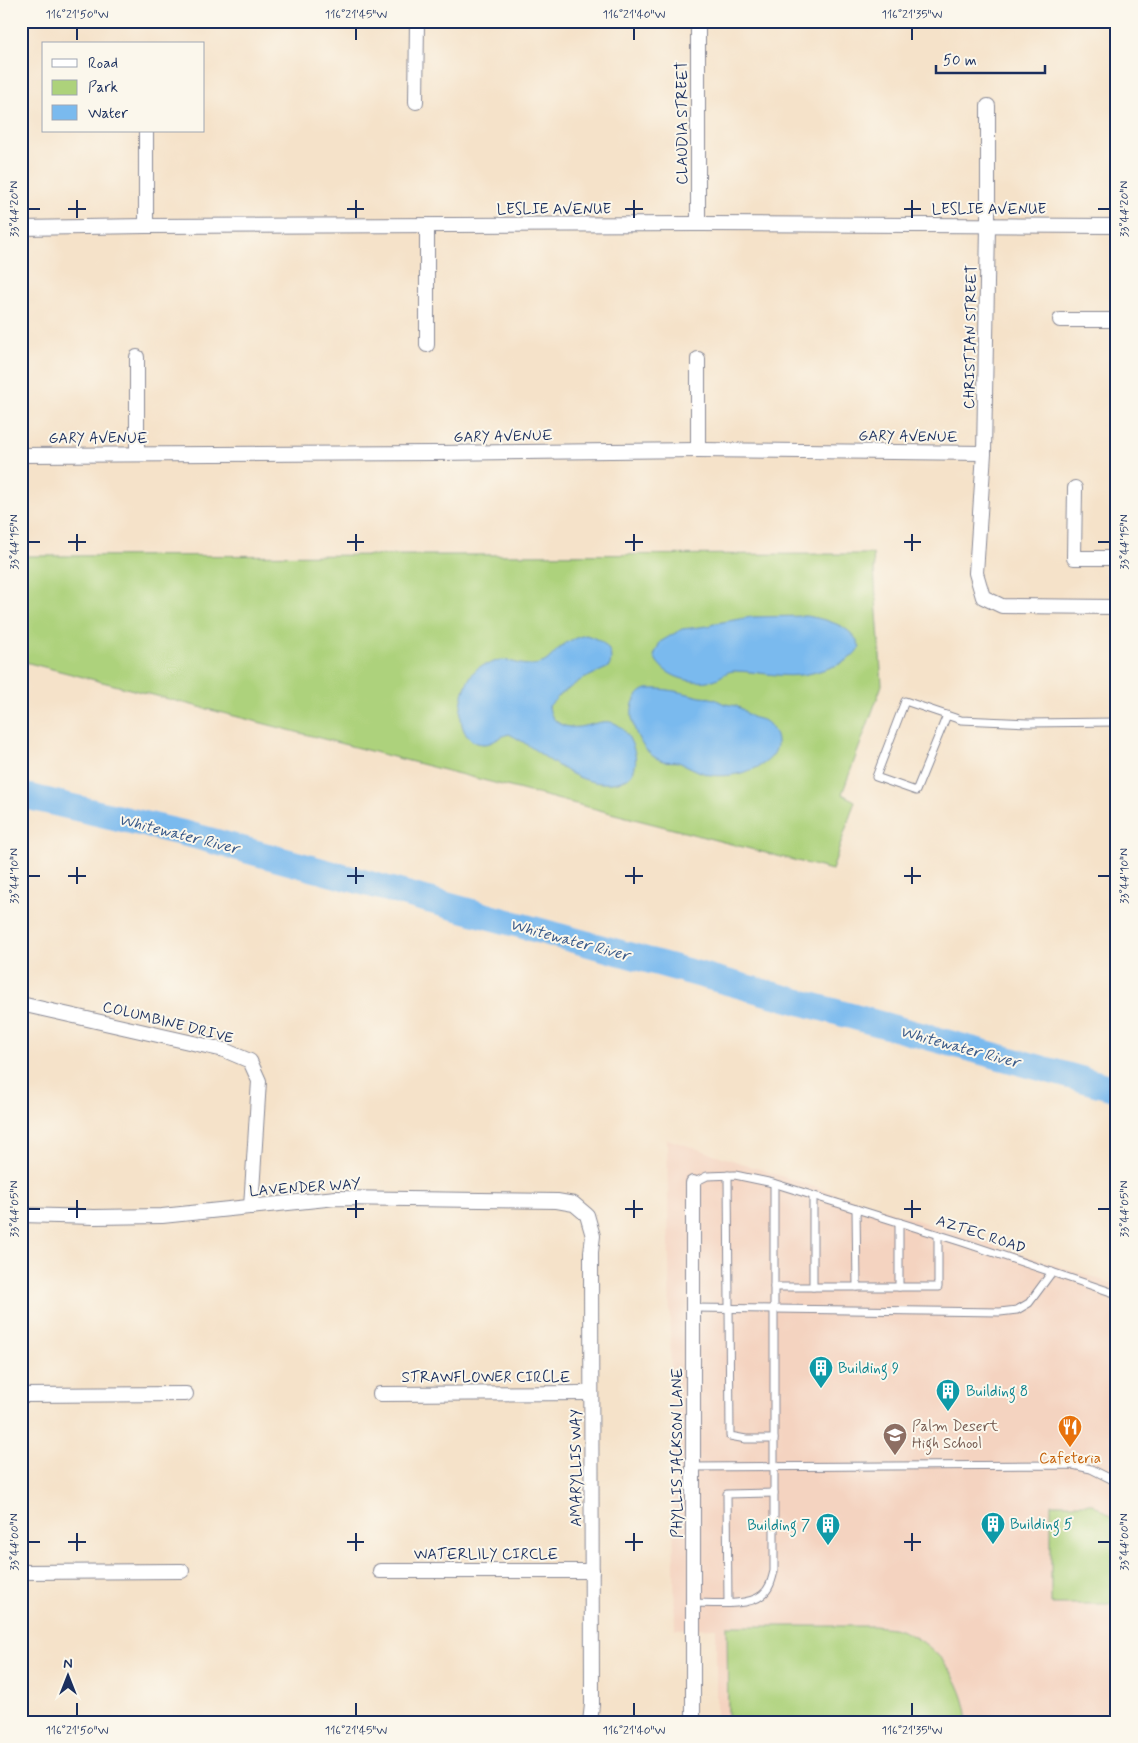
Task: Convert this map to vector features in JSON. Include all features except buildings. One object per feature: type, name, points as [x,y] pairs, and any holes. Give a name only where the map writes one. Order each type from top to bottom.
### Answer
[{"type":"street","points":[[416,102],[417,21]]},
{"type":"street","name":"CLAUDIA STREET","points":[[698,21],[698,224]]},
{"type":"street","name":"CHRISTIAN STREET","points":[[988,106],[984,453],[976,573],[983,597],[1002,606],[1117,607]]},
{"type":"street","points":[[146,132],[146,226]]},
{"type":"street","name":"LESLIE AVENUE","points":[[21,228],[698,224],[1117,226]]},
{"type":"street","points":[[427,226],[427,346]]},
{"type":"street","points":[[1060,320],[1117,320]]},
{"type":"street","points":[[137,357],[137,454]]},
{"type":"street","points":[[698,359],[698,450]]},
{"type":"street","name":"GARY AVENUE","points":[[21,455],[698,450],[984,453]]},
{"type":"street","points":[[1075,488],[1074,558],[1117,558]]},
{"type":"street","name":"COLUMBINE DRIVE","points":[[21,1004],[224,1050],[250,1061],[259,1081],[251,1207]]},
{"type":"street","name":"PHYLLIS JACKSON LANE","points":[[693,1183],[693,1722]]},
{"type":"street","name":"LAVENDER WAY","points":[[21,1215],[94,1218],[162,1216],[336,1198],[557,1201],[574,1204],[587,1215]]},
{"type":"street","name":"AMARYLLIS WAY","points":[[587,1215],[593,1236],[591,1252],[592,1705],[590,1722]]},
{"type":"street","name":"STRAWFLOWER CIRCLE","points":[[380,1394],[592,1393]]},
{"type":"street","points":[[21,1395],[186,1394]]},
{"type":"street","points":[[21,1572],[182,1571]]},
{"type":"street","name":"WATERLILY CIRCLE","points":[[380,1571],[592,1571]]},
{"type":"lane","points":[[947,715],[916,791],[876,777],[905,701],[947,715],[961,720],[1018,723],[1117,722]]},
{"type":"lane","points":[[728,1175],[730,1436],[746,1439],[774,1439]]},
{"type":"lane","name":"AZTEC ROAD","points":[[693,1183],[708,1176],[735,1175],[774,1184],[899,1222],[1117,1294]]},
{"type":"lane","points":[[693,1603],[728,1603],[754,1600],[763,1595],[769,1586],[774,1571],[774,1184]]},
{"type":"lane","points":[[813,1196],[813,1286]]},
{"type":"lane","points":[[856,1209],[857,1286]]},
{"type":"lane","points":[[899,1222],[899,1286]]},
{"type":"lane","points":[[774,1286],[938,1286],[938,1235]]},
{"type":"lane","points":[[693,1308],[1000,1312],[1017,1310],[1029,1303],[1052,1272]]},
{"type":"lane","points":[[693,1467],[1073,1465],[1091,1469],[1117,1482]]},
{"type":"lane","points":[[728,1603],[727,1494],[774,1493]]},
{"type":"shaded area","name":"Palm Desert High School","points":[[667,1139],[1117,1285],[1117,1722],[716,1722],[716,1628],[675,1629]]},
{"type":"green space","points":[[873,554],[882,685],[842,794],[855,801],[832,870],[21,661],[21,556]]},
{"type":"green space","points":[[1051,1504],[1093,1504],[1117,1520],[1117,1604],[1051,1604]]},
{"type":"green space","points":[[727,1626],[874,1626],[893,1628],[922,1642],[945,1664],[961,1692],[968,1722],[728,1722]]},
{"type":"water","points":[[807,616],[823,619],[845,629],[851,633],[860,647],[853,656],[845,661],[812,673],[789,676],[734,671],[728,672],[716,679],[705,681],[679,678],[664,669],[654,656],[660,642],[682,629],[751,617]]},
{"type":"water","points":[[586,635],[602,643],[609,650],[611,661],[609,667],[579,681],[560,695],[549,706],[550,713],[557,722],[567,727],[605,722],[614,723],[622,729],[634,749],[636,763],[631,775],[613,783],[589,781],[565,770],[509,734],[484,744],[473,741],[466,734],[462,723],[462,698],[471,675],[478,668],[500,660],[525,665],[536,665],[547,660],[568,642]]},
{"type":"water","points":[[647,689],[666,690],[698,697],[713,698],[725,704],[738,707],[750,716],[769,724],[776,737],[776,749],[770,759],[759,766],[746,772],[732,775],[718,776],[706,774],[678,762],[663,761],[656,758],[649,753],[639,740],[633,724],[632,708],[635,699],[641,692]]},
{"type":"waterway","name":"Whitewater River","points":[[21,795],[191,835],[1117,1089]]},
{"type":"place","name":"Building 9","points":[[821,1389]]},
{"type":"place","name":"Building 8","points":[[948,1412]]},
{"type":"place","name":"Cafeteria","points":[[1070,1448]]},
{"type":"place","name":"Palm Desert High School","points":[[895,1456]]},
{"type":"place","name":"Building 5","points":[[993,1545]]},
{"type":"place","name":"Building 7","points":[[828,1546]]}]
